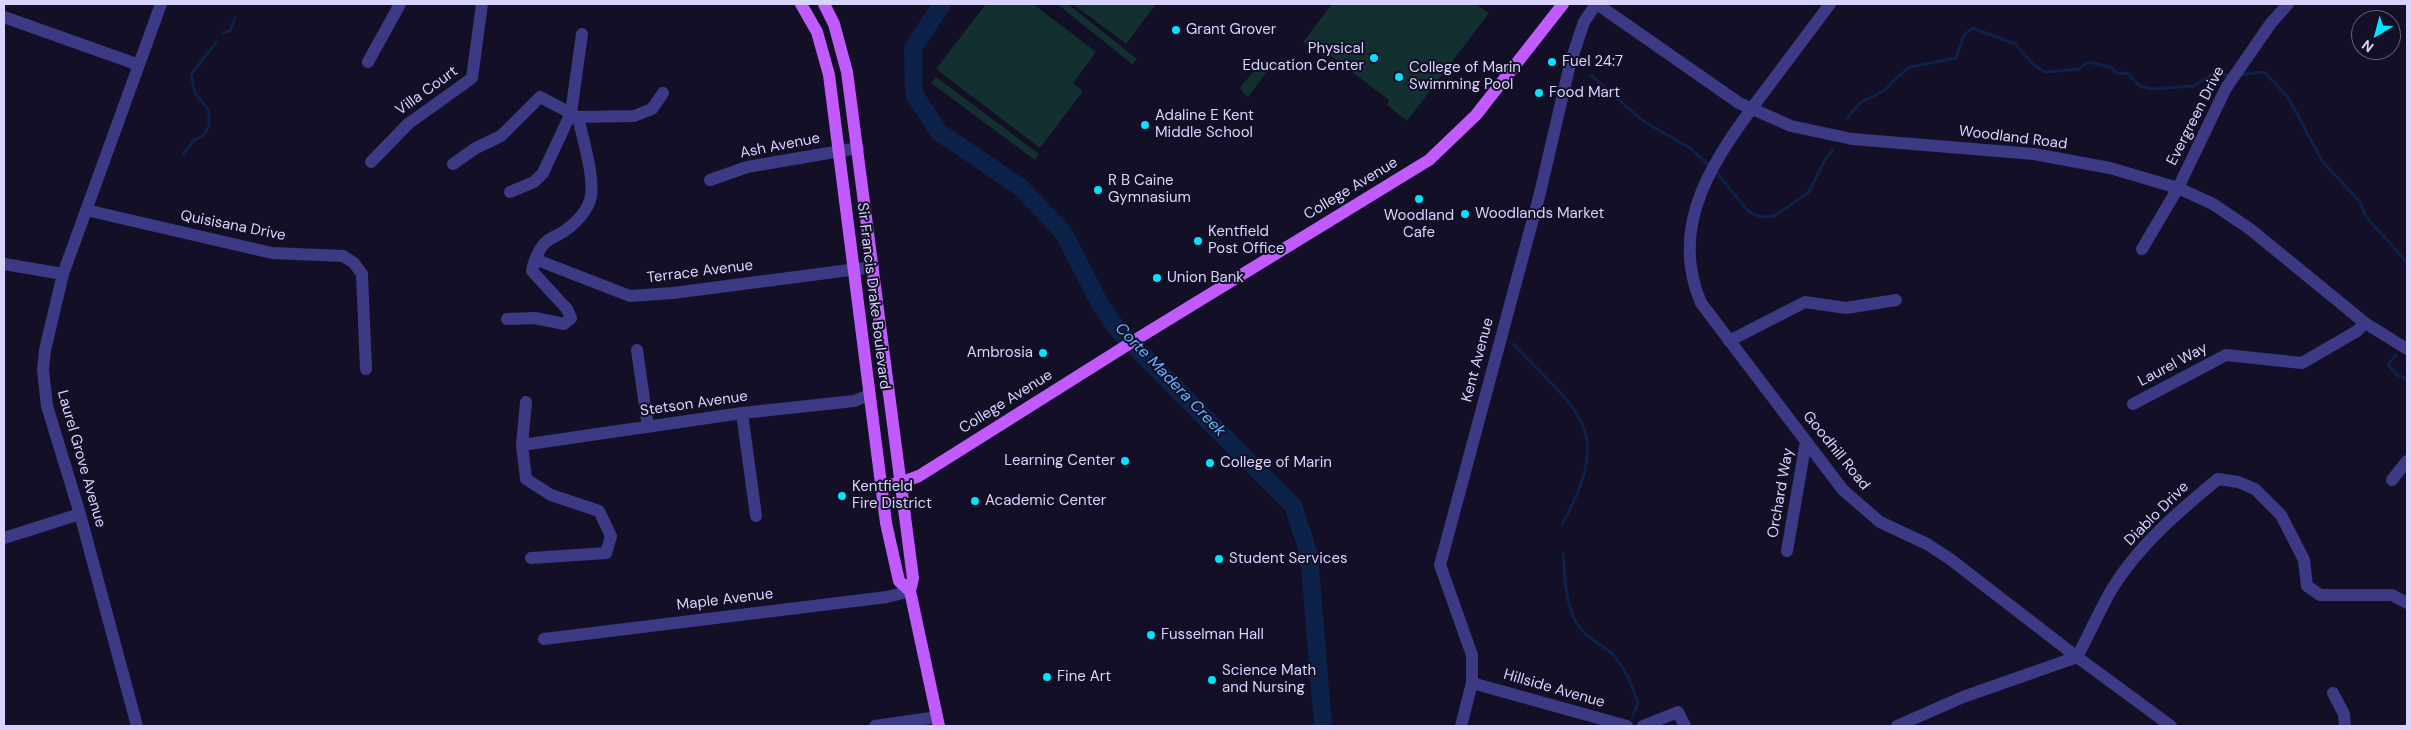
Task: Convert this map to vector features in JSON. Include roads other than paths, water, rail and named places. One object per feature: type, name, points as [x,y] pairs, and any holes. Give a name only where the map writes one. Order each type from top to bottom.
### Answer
[{"type":"main road","name":"Sir Francis Drake Boulevard","points":[[801,4],[817,32],[824,56],[892,557],[898,581],[910,592]]},
{"type":"main road","name":"Sir Francis Drake Boulevard","points":[[824,4],[834,24],[843,52],[858,148],[913,578],[910,592],[938,721]]},
{"type":"main road","name":"College Avenue","points":[[881,486],[900,484],[919,476],[1136,339],[1429,160],[1476,115],[1563,4]]},
{"type":"street","name":"Laurel Grove Avenue","points":[[137,726],[80,514],[47,406],[44,383],[45,350],[63,274],[161,4]]},
{"type":"street","points":[[368,62],[400,4]]},
{"type":"street","name":"Villa Court","points":[[371,162],[408,124],[472,78],[482,4]]},
{"type":"street","name":"Woodland Road","points":[[1597,4],[1751,109],[1791,126],[1832,136],[2034,154],[2110,168],[2178,188],[2213,204],[2250,229],[2365,323],[2407,349]]},
{"type":"street","name":"Kent Avenue","points":[[1461,726],[1472,683],[1472,655],[1440,565],[1540,193],[1570,64],[1584,22],[1597,4]]},
{"type":"street","name":"Goodhill Road","points":[[1830,4],[1751,109],[1712,167],[1700,192],[1693,219],[1691,262],[1696,290],[1701,303],[1843,490],[1856,503],[1880,522],[1927,544],[1950,559],[2077,657],[2171,726]]},
{"type":"street","name":"Evergreen Drive","points":[[2142,250],[2178,188],[2230,81],[2271,23],[2288,4]]},
{"type":"street","points":[[4,17],[139,65]]},
{"type":"street","points":[[507,319],[535,318],[564,324],[570,318],[567,309],[533,274],[532,267],[537,260],[536,254],[545,242],[571,226],[583,214],[591,198],[590,179],[575,115],[582,34]]},
{"type":"street","points":[[453,164],[476,148],[501,136],[540,96],[575,115],[634,116],[652,109],[663,93]]},
{"type":"street","points":[[510,192],[534,182],[543,173],[575,115]]},
{"type":"street","name":"Ash Avenue","points":[[710,180],[748,167],[858,148]]},
{"type":"street","name":"Quisisana Drive","points":[[86,210],[272,253],[344,256],[354,263],[362,274],[366,369]]},
{"type":"street","name":"Terrace Avenue","points":[[537,260],[630,296],[673,293],[873,267]]},
{"type":"street","points":[[4,264],[63,274]]},
{"type":"street","points":[[1729,341],[1805,302],[1846,308],[1896,300]]},
{"type":"street","name":"Laurel Way","points":[[2134,404],[2226,355],[2302,363],[2357,331],[2365,323]]},
{"type":"street","points":[[637,350],[648,427]]},
{"type":"street","name":"Stetson Avenue","points":[[522,445],[742,413],[854,401],[869,395]]},
{"type":"street","points":[[526,402],[522,445],[526,479],[551,495],[599,511],[612,536],[606,553],[531,558]]},
{"type":"street","points":[[742,413],[756,516]]},
{"type":"street","name":"Orchard Way","points":[[1787,551],[1806,442]]},
{"type":"street","points":[[2392,480],[2407,461]]},
{"type":"street","name":"Diablo Drive","points":[[2077,657],[2112,589],[2144,547],[2189,504],[2218,480],[2238,482],[2255,489],[2281,515],[2304,560],[2307,586],[2320,595],[2392,595],[2407,603]]},
{"type":"street","points":[[4,538],[80,514]]},
{"type":"street","name":"Maple Avenue","points":[[544,639],[887,597],[910,592]]},
{"type":"street","points":[[1897,726],[1963,697],[2077,657]]},
{"type":"street","name":"Hillside Avenue","points":[[1472,683],[1627,726]]},
{"type":"street","points":[[2334,693],[2344,714],[2345,726]]},
{"type":"street","points":[[1643,726],[1678,712],[1685,726]]},
{"type":"street","points":[[875,726],[938,721]]},
{"type":"waterway","name":"Corte Madera Creek","points":[[942,4],[913,48],[914,94],[939,132],[1020,187],[1063,232],[1100,304],[1118,330],[1293,506],[1309,554],[1323,726]]},
{"type":"waterway","points":[[223,33],[230,31],[235,18]]},
{"type":"waterway","points":[[1847,118],[1860,103],[1885,90],[1910,67],[1956,58],[1964,35],[1973,28],[2015,44],[2034,65],[2045,72],[2079,69],[2088,62],[2110,67],[2118,74],[2127,73],[2140,86],[2152,89],[2194,86],[2212,74],[2229,75]]},
{"type":"waterway","points":[[183,154],[194,140],[203,136],[209,126],[209,111],[195,93],[191,75],[216,42]]},
{"type":"waterway","points":[[2238,75],[2264,72],[2288,97],[2322,161],[2360,202],[2365,215],[2407,262]]},
{"type":"waterway","points":[[1591,75],[1643,121],[1690,148],[1710,166]]},
{"type":"waterway","points":[[1716,172],[1749,212],[1762,217],[1774,216],[1809,192],[1825,160],[1833,150]]},
{"type":"waterway","points":[[1513,344],[1571,405],[1582,423],[1587,443],[1586,465],[1578,491],[1562,524]]},
{"type":"waterway","points":[[2396,355],[2388,365],[2397,375],[2407,379]]},
{"type":"waterway","points":[[1563,554],[1566,589],[1572,614],[1583,632],[1610,652],[1623,669],[1638,703],[1633,715]]},
{"type":"place","name":"Grant Grover","points":[[1176,30]]},
{"type":"place","name":"Physical Education Center","points":[[1374,58]]},
{"type":"place","name":"Fuel 24:7","points":[[1552,62]]},
{"type":"place","name":"College of Marin Swimming Pool","points":[[1399,77]]},
{"type":"place","name":"Food Mart","points":[[1539,93]]},
{"type":"place","name":"Adaline E Kent Middle School","points":[[1145,125]]},
{"type":"place","name":"R B Caine Gymnasium","points":[[1098,190]]},
{"type":"place","name":"Woodland Cafe","points":[[1419,199]]},
{"type":"place","name":"Woodlands Market","points":[[1465,214]]},
{"type":"place","name":"Kentfield Post Office","points":[[1198,241]]},
{"type":"place","name":"Union Bank","points":[[1157,278]]},
{"type":"place","name":"Ambrosia","points":[[1043,353]]},
{"type":"place","name":"Learning Center","points":[[1125,461]]},
{"type":"place","name":"College of Marin","points":[[1210,463]]},
{"type":"place","name":"Kentfield Fire District","points":[[842,496]]},
{"type":"place","name":"Academic Center","points":[[975,501]]},
{"type":"place","name":"Student Services","points":[[1219,559]]},
{"type":"place","name":"Fusselman Hall","points":[[1151,635]]},
{"type":"place","name":"Fine Art","points":[[1047,677]]},
{"type":"place","name":"Science Math and Nursing","points":[[1212,680]]}]
